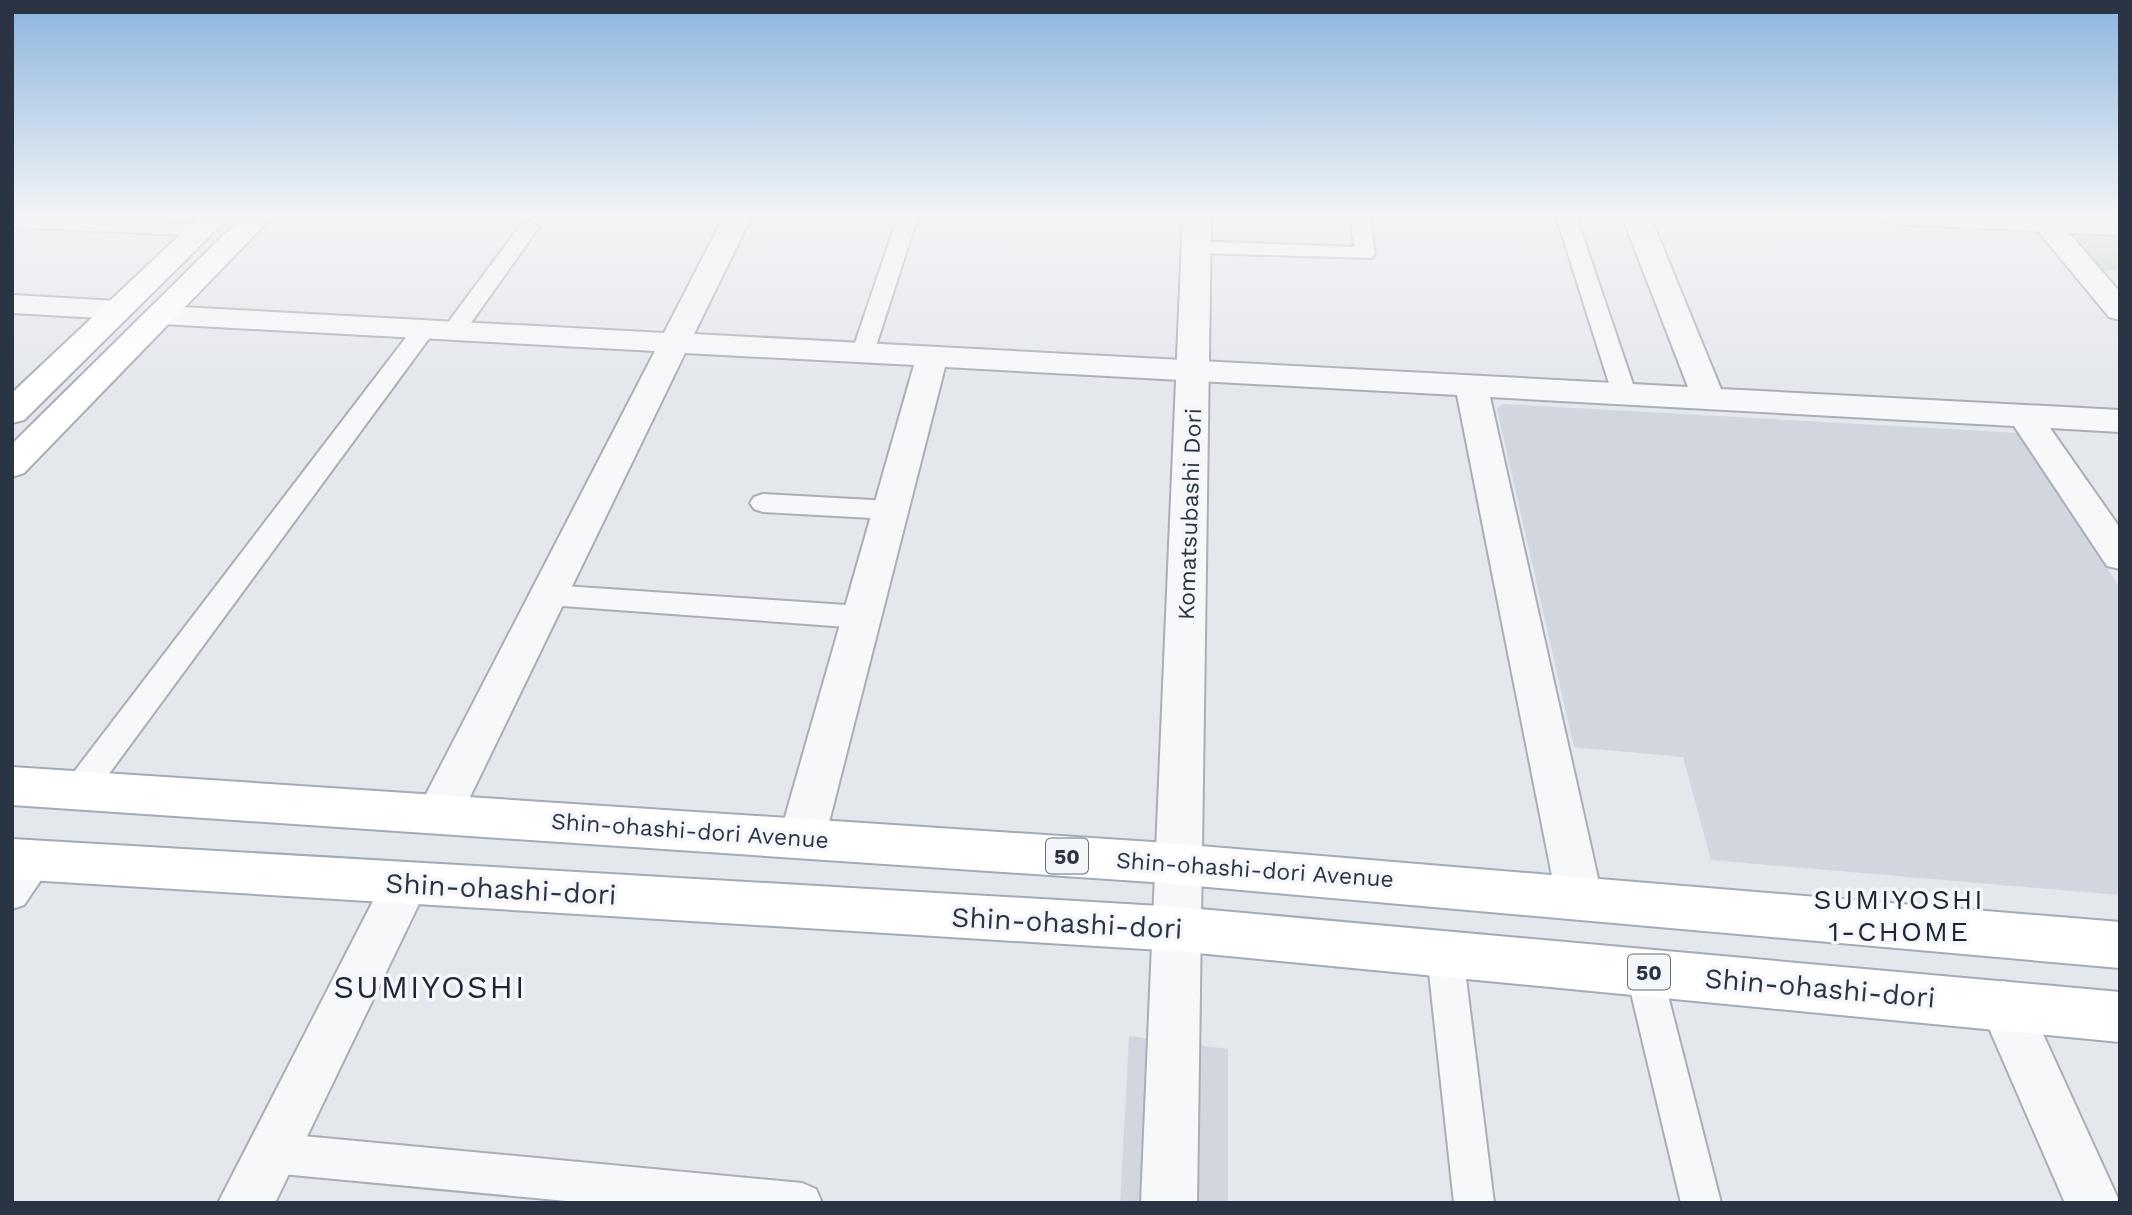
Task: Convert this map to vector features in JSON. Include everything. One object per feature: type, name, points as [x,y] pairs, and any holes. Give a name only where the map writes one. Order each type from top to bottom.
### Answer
[{"type":"main road","points":[[13,409],[157,273]]},
{"type":"main road","points":[[12,465],[203,273]]},
{"type":"main road","name":"Shin-ohashi-dori Avenue","points":[[12,786],[1180,864],[1579,896],[2120,945]]},
{"type":"main road","name":"Shin-ohashi-dori","points":[[20,871],[406,883],[1177,929],[2120,1017]]},
{"type":"street","points":[[439,814],[710,273]]},
{"type":"street","name":"Komatsubashi Dori","points":[[1169,1203],[1196,273]]},
{"type":"street","points":[[1659,273],[1710,401]]},
{"type":"street","points":[[2088,273],[2120,311]]},
{"type":"street","points":[[12,304],[118,310]]},
{"type":"street","points":[[162,315],[1194,368],[1624,393],[1710,401],[2120,421]]},
{"type":"street","points":[[802,838],[932,356]]},
{"type":"street","points":[[1471,384],[1579,896]]},
{"type":"street","points":[[2025,417],[2120,556]]},
{"type":"street","points":[[246,1203],[406,883]]},
{"type":"street","points":[[2004,1005],[2093,1203]]},
{"type":"lane","points":[[78,791],[440,328],[489,273]]},
{"type":"lane","points":[[863,352],[889,273]]},
{"type":"lane","points":[[1585,273],[1624,393]]},
{"type":"lane","points":[[763,503],[890,510]]},
{"type":"lane","points":[[549,595],[861,617]]},
{"type":"lane","points":[[1445,954],[1474,1203]]},
{"type":"lane","points":[[1644,972],[1701,1203]]},
{"type":"lane","points":[[271,1153],[802,1203]]},
{"type":"shaded area","points":[[1503,404],[2019,433],[2120,588],[2120,895],[1711,860],[1683,757],[1574,747],[1497,409]]},
{"type":"shaded area","points":[[1129,1036],[1228,1049],[1228,1203],[1120,1203]]},
{"type":"district","name":"SUMIYOSHI 1-CHOME","points":[[1899,915]]},
{"type":"district","name":"SUMIYOSHI","points":[[430,987]]}]
